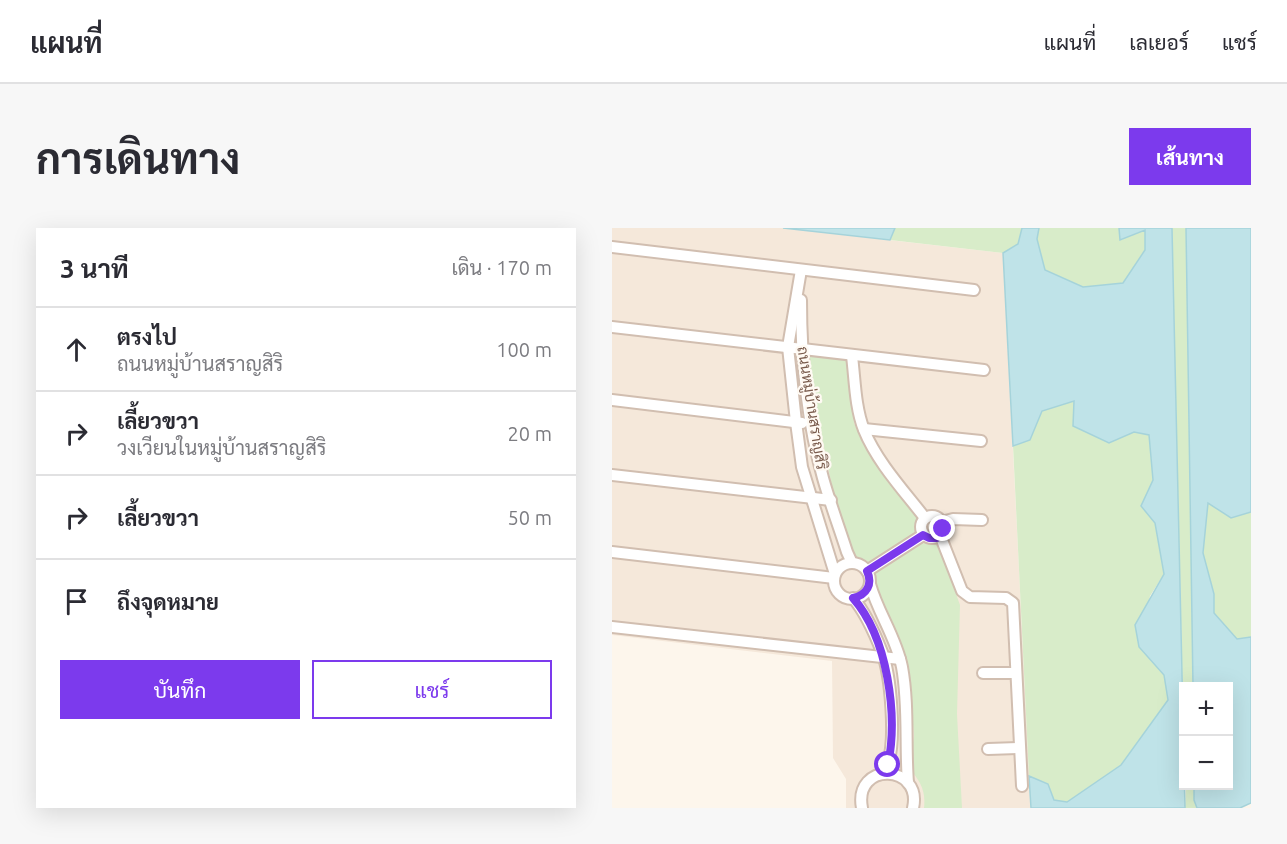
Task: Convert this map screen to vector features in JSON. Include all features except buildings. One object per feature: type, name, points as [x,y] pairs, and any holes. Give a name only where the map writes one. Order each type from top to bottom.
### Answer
[{"type":"street","points":[[612,247],[974,290]]},
{"type":"street","name":"ถนนหมู่บ้านสราญสิริ","points":[[801,270],[788,347],[796,422],[802,468],[835,576]]},
{"type":"street","name":"ถนนหมู่บ้านสราญสิริ","points":[[801,270],[801,348],[812,424],[823,478],[852,563]]},
{"type":"street","points":[[612,327],[984,370]]},
{"type":"street","points":[[852,356],[856,397],[864,429],[883,464],[926,518]]},
{"type":"street","points":[[612,400],[812,424]]},
{"type":"street","points":[[864,429],[981,441]]},
{"type":"street","points":[[612,475],[831,500]]},
{"type":"street","points":[[936,517],[942,522],[943,529],[940,535],[933,539],[923,535],[920,528],[926,518],[936,517]]},
{"type":"street","points":[[942,522],[953,519],[982,520]]},
{"type":"street","points":[[867,571],[923,535]]},
{"type":"street","points":[[940,535],[962,591],[970,597],[1006,598],[1012,603],[1022,786]]},
{"type":"street","points":[[612,552],[835,576]]},
{"type":"street","points":[[870,584],[864,594],[853,598],[837,591],[835,576],[843,565],[852,563],[860,565],[867,571],[874,599],[893,636],[900,659],[905,692],[908,783],[914,796],[913,808]]},
{"type":"street","points":[[853,598],[860,607],[883,658],[888,675],[891,749],[888,765],[880,774]]},
{"type":"street","points":[[612,627],[900,659]]},
{"type":"street","points":[[983,673],[1016,673]]},
{"type":"street","points":[[988,749],[1020,748]]},
{"type":"street","points":[[862,808],[861,801],[866,785],[872,778],[889,773],[908,783]]},
{"type":"shaded area","points":[[612,228],[783,228],[1003,253],[1031,808],[846,808],[846,779],[833,758],[832,661],[612,635]]},
{"type":"green space","points":[[895,228],[1022,228],[1018,244],[1003,253],[890,240]]},
{"type":"green space","points":[[1039,228],[1119,228],[1121,240],[1145,229],[1145,250],[1123,283],[1083,287],[1045,270],[1037,239]]},
{"type":"green space","points":[[1172,228],[1186,228],[1193,682],[1182,682]]},
{"type":"green space","points":[[810,355],[847,357],[854,423],[861,439],[918,515],[915,524],[920,543],[938,544],[960,605],[957,714],[962,808],[924,808],[921,786],[909,768],[914,736],[910,689],[900,642],[880,597],[874,589],[875,575],[867,563],[855,556],[846,537],[835,501],[806,360]]},
{"type":"green space","points":[[1075,400],[1134,432],[1149,435],[1153,480],[1141,506],[1155,523],[1164,574],[1150,596],[1139,647],[1164,675],[1168,700],[1121,765],[1067,802],[1054,800],[1048,784],[1029,776],[1013,446],[1030,440],[1042,411]]},
{"type":"green space","points":[[1208,502],[1231,518],[1251,512],[1251,637],[1237,639],[1214,613],[1214,594],[1203,553]]},
{"type":"green space","points":[[1186,790],[1194,790],[1197,808],[1185,808]]},
{"type":"water","points":[[783,228],[895,228],[890,240]]},
{"type":"water","points":[[1022,228],[1039,228],[1037,239],[1045,270],[1083,287],[1123,283],[1145,250],[1145,230],[1120,240],[1119,228],[1172,228],[1182,682],[1179,682],[1179,790],[1185,790],[1185,808],[1031,808],[1029,776],[1048,784],[1054,800],[1067,802],[1121,765],[1168,700],[1164,675],[1139,647],[1135,625],[1164,574],[1155,523],[1141,506],[1153,480],[1149,435],[1134,432],[1109,443],[1073,426],[1074,401],[1042,411],[1030,440],[1013,446],[1003,253],[1018,244]]},
{"type":"water","points":[[1186,228],[1251,228],[1251,512],[1231,518],[1208,503],[1203,553],[1214,594],[1214,613],[1237,639],[1251,637],[1251,803],[1240,808],[1197,808],[1194,800],[1194,790],[1233,790],[1233,682],[1193,682]]},
{"type":"route","points":[[888,765],[891,749],[888,675],[882,653],[860,607],[853,598],[859,597],[867,590],[870,584],[867,571],[923,535],[933,539],[937,538],[943,529]]}]
